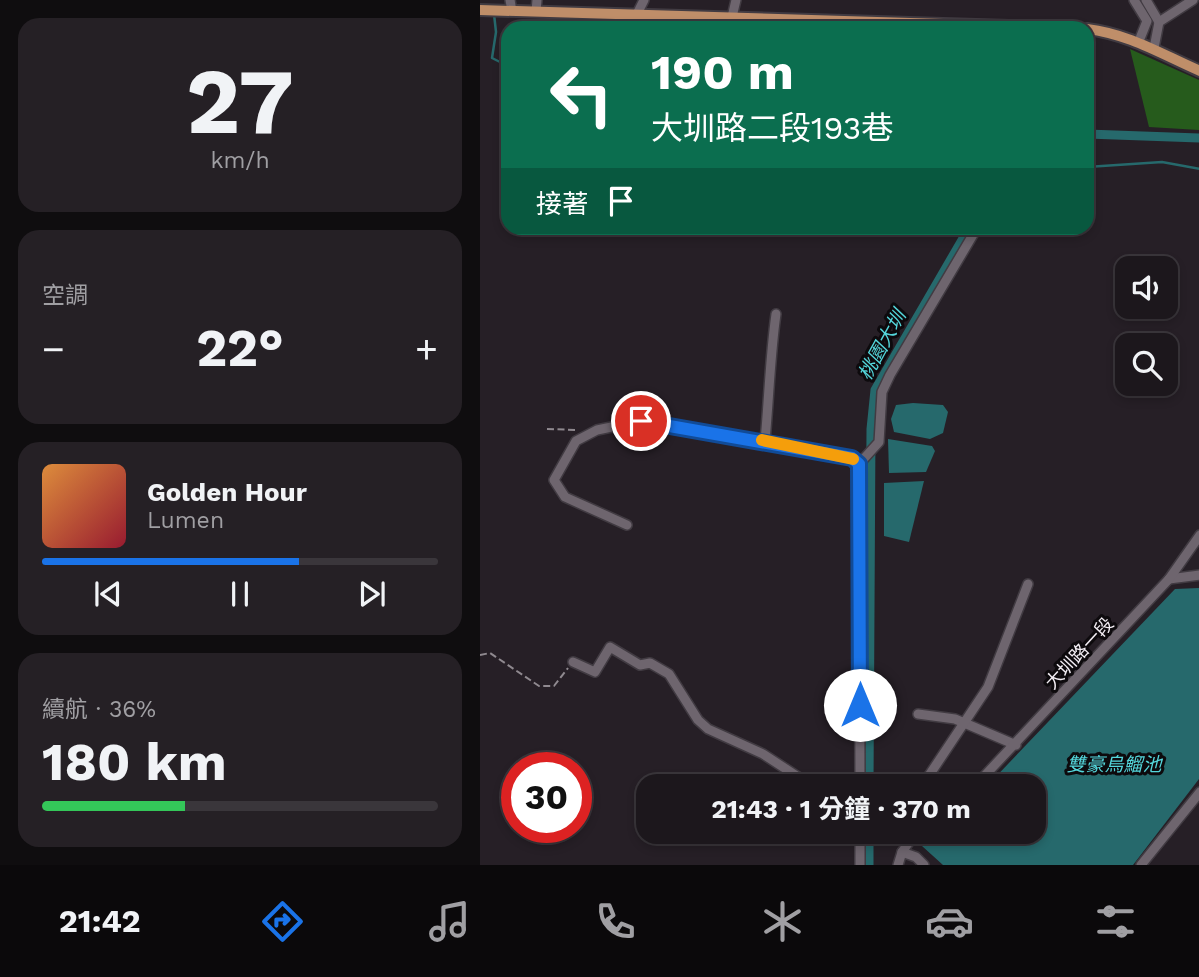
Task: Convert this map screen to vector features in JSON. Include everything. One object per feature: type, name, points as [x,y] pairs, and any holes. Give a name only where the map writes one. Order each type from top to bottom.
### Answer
[{"type":"main road","points":[[480,10],[496,11],[511,5],[537,5],[637,14],[847,21]]},
{"type":"main road","points":[[1094,30],[1139,41],[1199,71]]},
{"type":"street","points":[[637,14],[644,0]]},
{"type":"street","points":[[732,17],[736,0]]},
{"type":"street","points":[[1134,0],[1147,21],[1139,41]]},
{"type":"street","points":[[1146,0],[1159,22],[1154,48]]},
{"type":"street","points":[[1159,22],[1193,0]]},
{"type":"street","points":[[860,774],[859,464],[879,442],[882,392],[973,235]]},
{"type":"street","points":[[765,441],[770,386],[768,367],[776,314]]},
{"type":"street","points":[[627,525],[565,497],[554,480],[576,441],[597,430],[641,421],[852,458],[859,464]]},
{"type":"street","name":"大圳路一段","points":[[987,774],[1169,579],[1199,534]]},
{"type":"street","points":[[1169,579],[1199,575]]},
{"type":"street","points":[[930,774],[988,687],[1028,584]]},
{"type":"street","points":[[573,662],[596,671],[610,647],[640,665],[650,663],[669,674],[698,720],[708,729],[763,754],[794,774]]},
{"type":"street","points":[[918,714],[964,722],[1016,745]]},
{"type":"street","points":[[1141,865],[1199,792]]},
{"type":"street","points":[[860,844],[860,865]]},
{"type":"street","points":[[898,865],[908,844]]},
{"type":"street","points":[[902,852],[916,857],[924,865]]},
{"type":"path","points":[[547,429],[597,430]]},
{"type":"path","points":[[480,655],[490,653],[538,686],[554,685],[573,662]]},
{"type":"green space","points":[[1130,49],[1199,80],[1199,130],[1149,127]]},
{"type":"water","points":[[896,405],[943,405],[948,412],[943,433],[930,439],[894,432],[891,419]]},
{"type":"water","points":[[888,439],[932,446],[935,451],[926,472],[889,473]]},
{"type":"water","points":[[924,481],[909,542],[884,536],[884,483]]},
{"type":"water","name":"雙豪烏鰡池","points":[[1199,588],[1199,779],[1133,865],[943,865],[922,846],[1046,844],[1046,774],[998,774],[1175,589]]},
{"type":"waterway","points":[[494,14],[496,32],[492,58],[501,62]]},
{"type":"waterway","name":"桃園大圳","points":[[1094,134],[1200,138]]},
{"type":"waterway","points":[[1094,167],[1162,162],[1200,169]]},
{"type":"waterway","name":"桃園大圳","points":[[869,774],[871,429],[875,390],[965,235]]},
{"type":"waterway","name":"桃園大圳","points":[[869,844],[869,865]]},
{"type":"slow traffic","points":[[762,440],[853,459]]},
{"type":"route","points":[[641,421],[852,458],[859,464],[860,705]]}]
